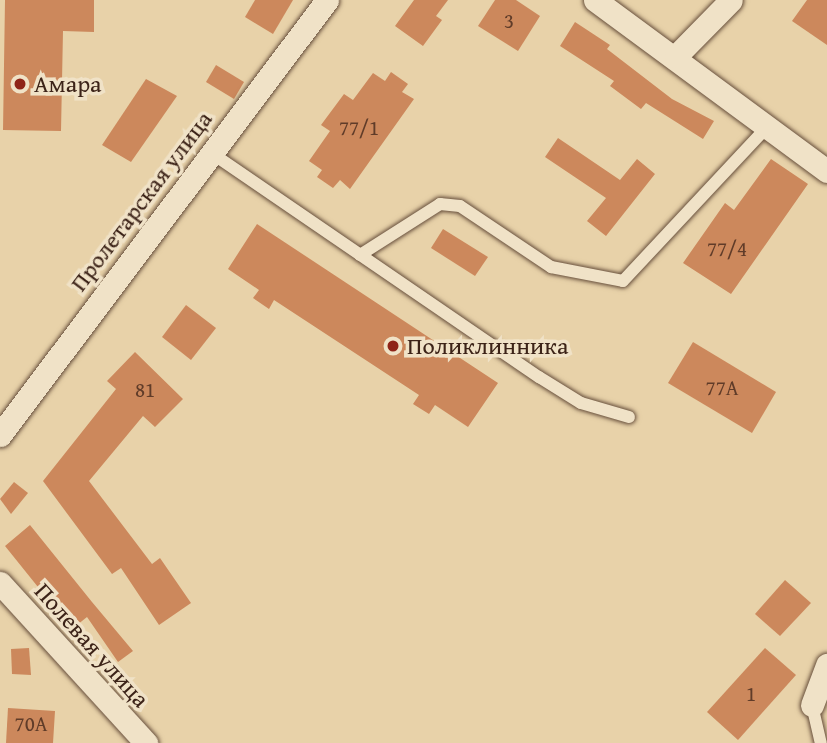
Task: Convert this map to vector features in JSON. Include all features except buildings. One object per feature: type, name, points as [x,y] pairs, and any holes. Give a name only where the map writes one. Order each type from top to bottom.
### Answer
[{"type":"street","name":"Пролетарская улица","points":[[0,435],[210,152],[327,0]]},
{"type":"street","points":[[595,0],[676,56],[827,172]]},
{"type":"street","points":[[676,56],[731,0]]},
{"type":"street","name":"Полевая улица","points":[[0,583],[146,743]]},
{"type":"street","points":[[812,705],[827,665]]},
{"type":"lane","points":[[360,255],[440,204],[460,206],[551,267],[588,278],[623,281],[768,126]]},
{"type":"lane","points":[[210,152],[581,403],[629,417]]},
{"type":"lane","points":[[812,705],[821,743]]},
{"type":"place","name":"Амара","points":[[20,84]]},
{"type":"place","name":"Поликлинника","points":[[393,346]]}]
